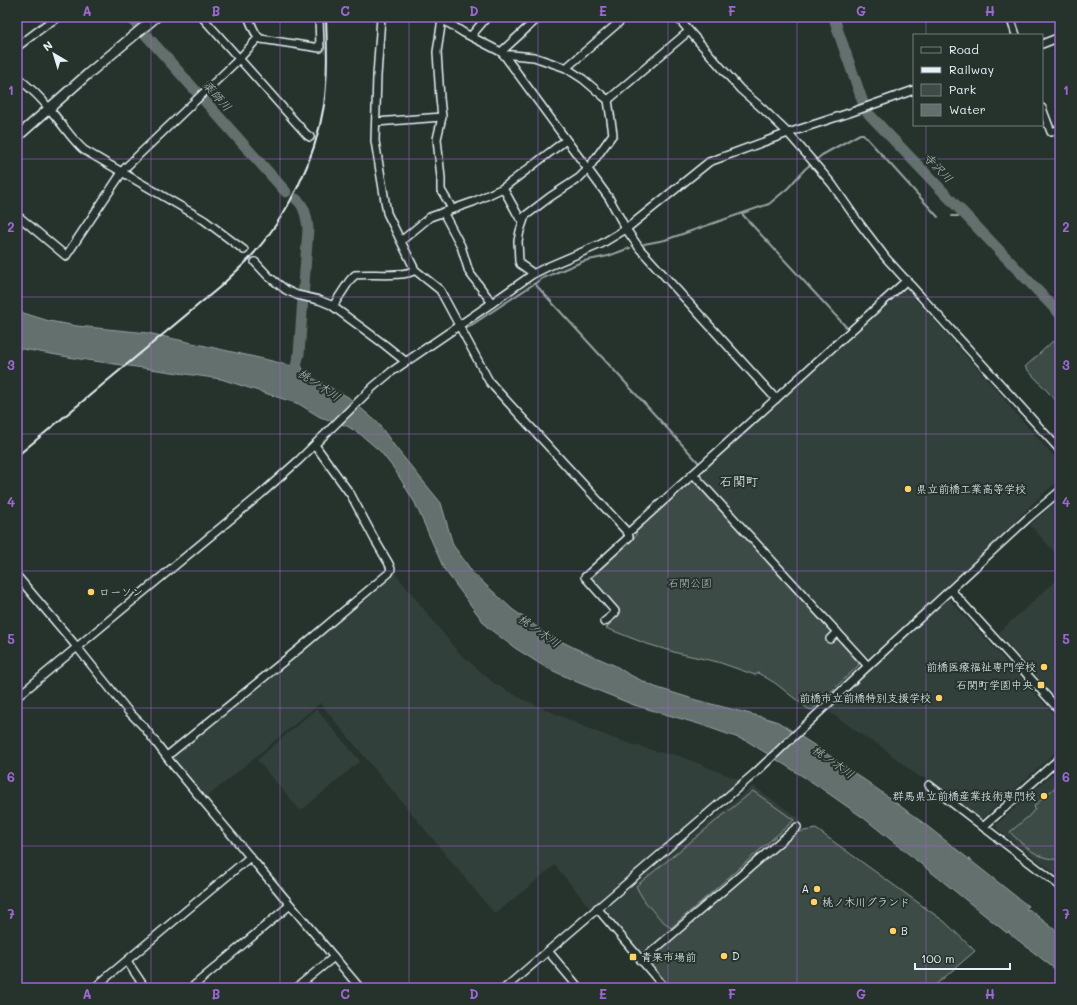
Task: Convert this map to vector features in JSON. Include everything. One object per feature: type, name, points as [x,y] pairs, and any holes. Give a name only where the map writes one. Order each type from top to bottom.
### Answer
[{"type":"main road","points":[[17,137],[89,73],[156,17]]},
{"type":"street","points":[[17,46],[59,17]]},
{"type":"street","points":[[202,17],[310,137]]},
{"type":"street","points":[[248,17],[258,38]]},
{"type":"street","points":[[258,38],[320,48],[320,17]]},
{"type":"street","points":[[381,17],[375,141],[387,213],[415,270],[440,290],[489,381],[628,533]]},
{"type":"street","points":[[471,36],[487,17]]},
{"type":"street","points":[[503,53],[539,17]]},
{"type":"street","points":[[566,68],[625,17]]},
{"type":"street","points":[[677,17],[740,89],[788,133],[818,168],[886,258],[1060,450]]},
{"type":"street","points":[[1010,17],[1016,34]]},
{"type":"street","points":[[451,209],[440,190],[441,178],[437,139],[442,117],[437,52],[441,18],[503,53],[534,57],[566,68],[583,79],[608,100],[613,134],[588,169],[572,183],[555,193],[525,216],[523,220],[518,241],[519,261],[520,264],[533,274]]},
{"type":"street","points":[[608,100],[689,31]]},
{"type":"street","points":[[17,216],[66,256],[122,172],[239,59],[258,38]]},
{"type":"street","points":[[1043,44],[1060,38]]},
{"type":"street","points":[[503,53],[609,198],[626,229],[640,249],[776,399]]},
{"type":"street","points":[[17,77],[32,90],[49,108],[78,144],[91,155],[204,220],[244,250]]},
{"type":"street","points":[[17,697],[261,494],[371,389],[391,372],[533,274],[601,244],[626,229],[709,162],[913,90]]},
{"type":"street","points":[[1043,111],[1051,132],[1060,129]]},
{"type":"street","points":[[376,122],[442,117]]},
{"type":"street","points":[[401,241],[430,217],[473,202],[503,188],[566,140]]},
{"type":"street","points":[[503,188],[519,217],[523,220]]},
{"type":"street","points":[[443,212],[461,246],[469,272],[492,303]]},
{"type":"street","points":[[254,262],[269,277],[286,290],[297,295],[320,300],[333,306],[405,361]]},
{"type":"street","points":[[333,306],[355,275],[403,274],[415,270]]},
{"type":"street","points":[[604,622],[615,613],[615,611],[585,577],[629,535],[628,533],[907,280]]},
{"type":"street","points":[[167,756],[389,573],[391,569],[351,495],[317,442]]},
{"type":"street","points":[[693,474],[868,666]]},
{"type":"street","points":[[505,988],[760,768],[868,666],[1060,491]]},
{"type":"street","points":[[17,576],[360,988]]},
{"type":"street","points":[[951,590],[1060,711]]},
{"type":"street","points":[[830,639],[837,632]]},
{"type":"street","points":[[983,827],[1060,758]]},
{"type":"street","points":[[929,785],[1060,886]]},
{"type":"street","points":[[641,961],[797,827]]},
{"type":"street","points":[[94,988],[250,857]]},
{"type":"street","points":[[191,988],[290,905]]},
{"type":"street","points":[[597,908],[664,988]]},
{"type":"street","points":[[548,951],[579,988]]},
{"type":"street","points":[[296,988],[334,957]]},
{"type":"street","points":[[127,961],[145,988]]},
{"type":"shaded area","points":[[903,288],[905,288],[1060,463],[1060,479],[1030,506],[997,540],[869,657],[866,656],[701,476],[700,472]]},
{"type":"shaded area","points":[[1060,498],[1060,558],[1030,525]]},
{"type":"shaded area","points":[[395,573],[458,652],[494,683],[520,698],[615,739],[661,753],[677,755],[740,780],[590,908],[555,865],[495,914],[320,703],[206,798],[175,761],[175,754]]},
{"type":"shaded area","name":"前橋医療福祉専門学校","points":[[1060,577],[1060,702],[998,633]]},
{"type":"shaded area","name":"前橋市立前橋特別支援学校","points":[[945,598],[950,600],[1060,721],[1060,748],[983,818],[979,818],[929,779],[918,776],[878,744],[869,740],[827,710],[850,685]]},
{"type":"shaded area","points":[[316,709],[360,761],[302,810],[300,810],[257,760]]},
{"type":"shaded area","name":"群馬県立前橋産業技術専門校","points":[[1060,767],[1060,877],[997,829],[996,825]]},
{"type":"shaded area","points":[[753,786],[800,819],[643,956],[604,909]]},
{"type":"green space","points":[[1053,341],[1060,349],[1060,405],[1025,367]]},
{"type":"green space","name":"石関公園","points":[[691,482],[694,482],[859,663],[858,666],[812,710],[808,709],[775,683],[758,673],[755,675],[718,662],[677,653],[644,643],[606,628],[621,613],[590,579],[591,576],[636,536],[636,531]]},
{"type":"green space","points":[[1060,783],[1060,861],[1037,854],[1027,848],[1010,832],[1029,816],[1035,809],[1034,806]]},
{"type":"green space","points":[[753,791],[794,820],[671,928],[651,909],[636,886]]},
{"type":"green space","name":"桃ノ木川グランド","points":[[816,829],[945,922],[975,951],[932,988],[671,988],[648,961],[648,957],[792,833]]},
{"type":"water","name":"桃ノ木川","points":[[17,311],[49,321],[77,326],[148,333],[292,366],[298,360],[301,362],[302,368],[307,374],[348,397],[378,423],[396,448],[441,503],[453,545],[473,573],[512,609],[548,635],[616,666],[628,674],[655,687],[696,700],[778,722],[814,745],[922,822],[1028,906],[1026,909],[1030,910],[1060,934],[1060,973],[1009,933],[1009,931],[1007,933],[865,819],[815,784],[747,741],[699,724],[634,705],[577,682],[545,667],[515,648],[487,627],[444,569],[415,503],[395,470],[380,451],[360,434],[347,426],[320,417],[299,404],[221,379],[80,359],[17,348]]},
{"type":"waterway","name":"薬師川","points":[[130,17],[286,192]]},
{"type":"waterway","name":"寺沢川","points":[[834,17],[866,111],[1060,314]]},
{"type":"waterway","points":[[644,244],[665,240],[769,204],[788,188],[805,169],[822,155],[860,134],[863,134],[938,217]]},
{"type":"waterway","name":"薬師川","points":[[294,374],[299,354],[308,229],[302,205],[296,199]]},
{"type":"waterway","points":[[742,214],[848,329]]},
{"type":"waterway","points":[[952,216],[966,216]]},
{"type":"waterway","points":[[467,328],[543,278],[584,261],[608,256],[630,248]]},
{"type":"waterway","points":[[535,284],[699,463]]},
{"type":"railway","points":[[17,456],[221,286],[249,259],[276,225],[298,187],[307,167],[320,126],[326,83],[326,17]]},
{"type":"place","name":"県立前橋工業高等学校","points":[[908,489]]},
{"type":"place","name":"ローソン","points":[[91,592]]},
{"type":"place","name":"前橋医療福祉専門学校","points":[[1044,667]]},
{"type":"place","name":"石関町学園中央","points":[[1041,685]]},
{"type":"place","name":"前橋市立前橋特別支援学校","points":[[939,698]]},
{"type":"place","name":"群馬県立前橋産業技術専門校","points":[[1044,796]]},
{"type":"place","name":"A","points":[[817,889]]},
{"type":"place","name":"桃ノ木川グランド","points":[[814,902]]},
{"type":"place","name":"B","points":[[893,931]]},
{"type":"place","name":"D","points":[[724,956]]},
{"type":"place","name":"青果市場前","points":[[633,957]]},
{"type":"district","name":"石関町","points":[[739,481]]}]
